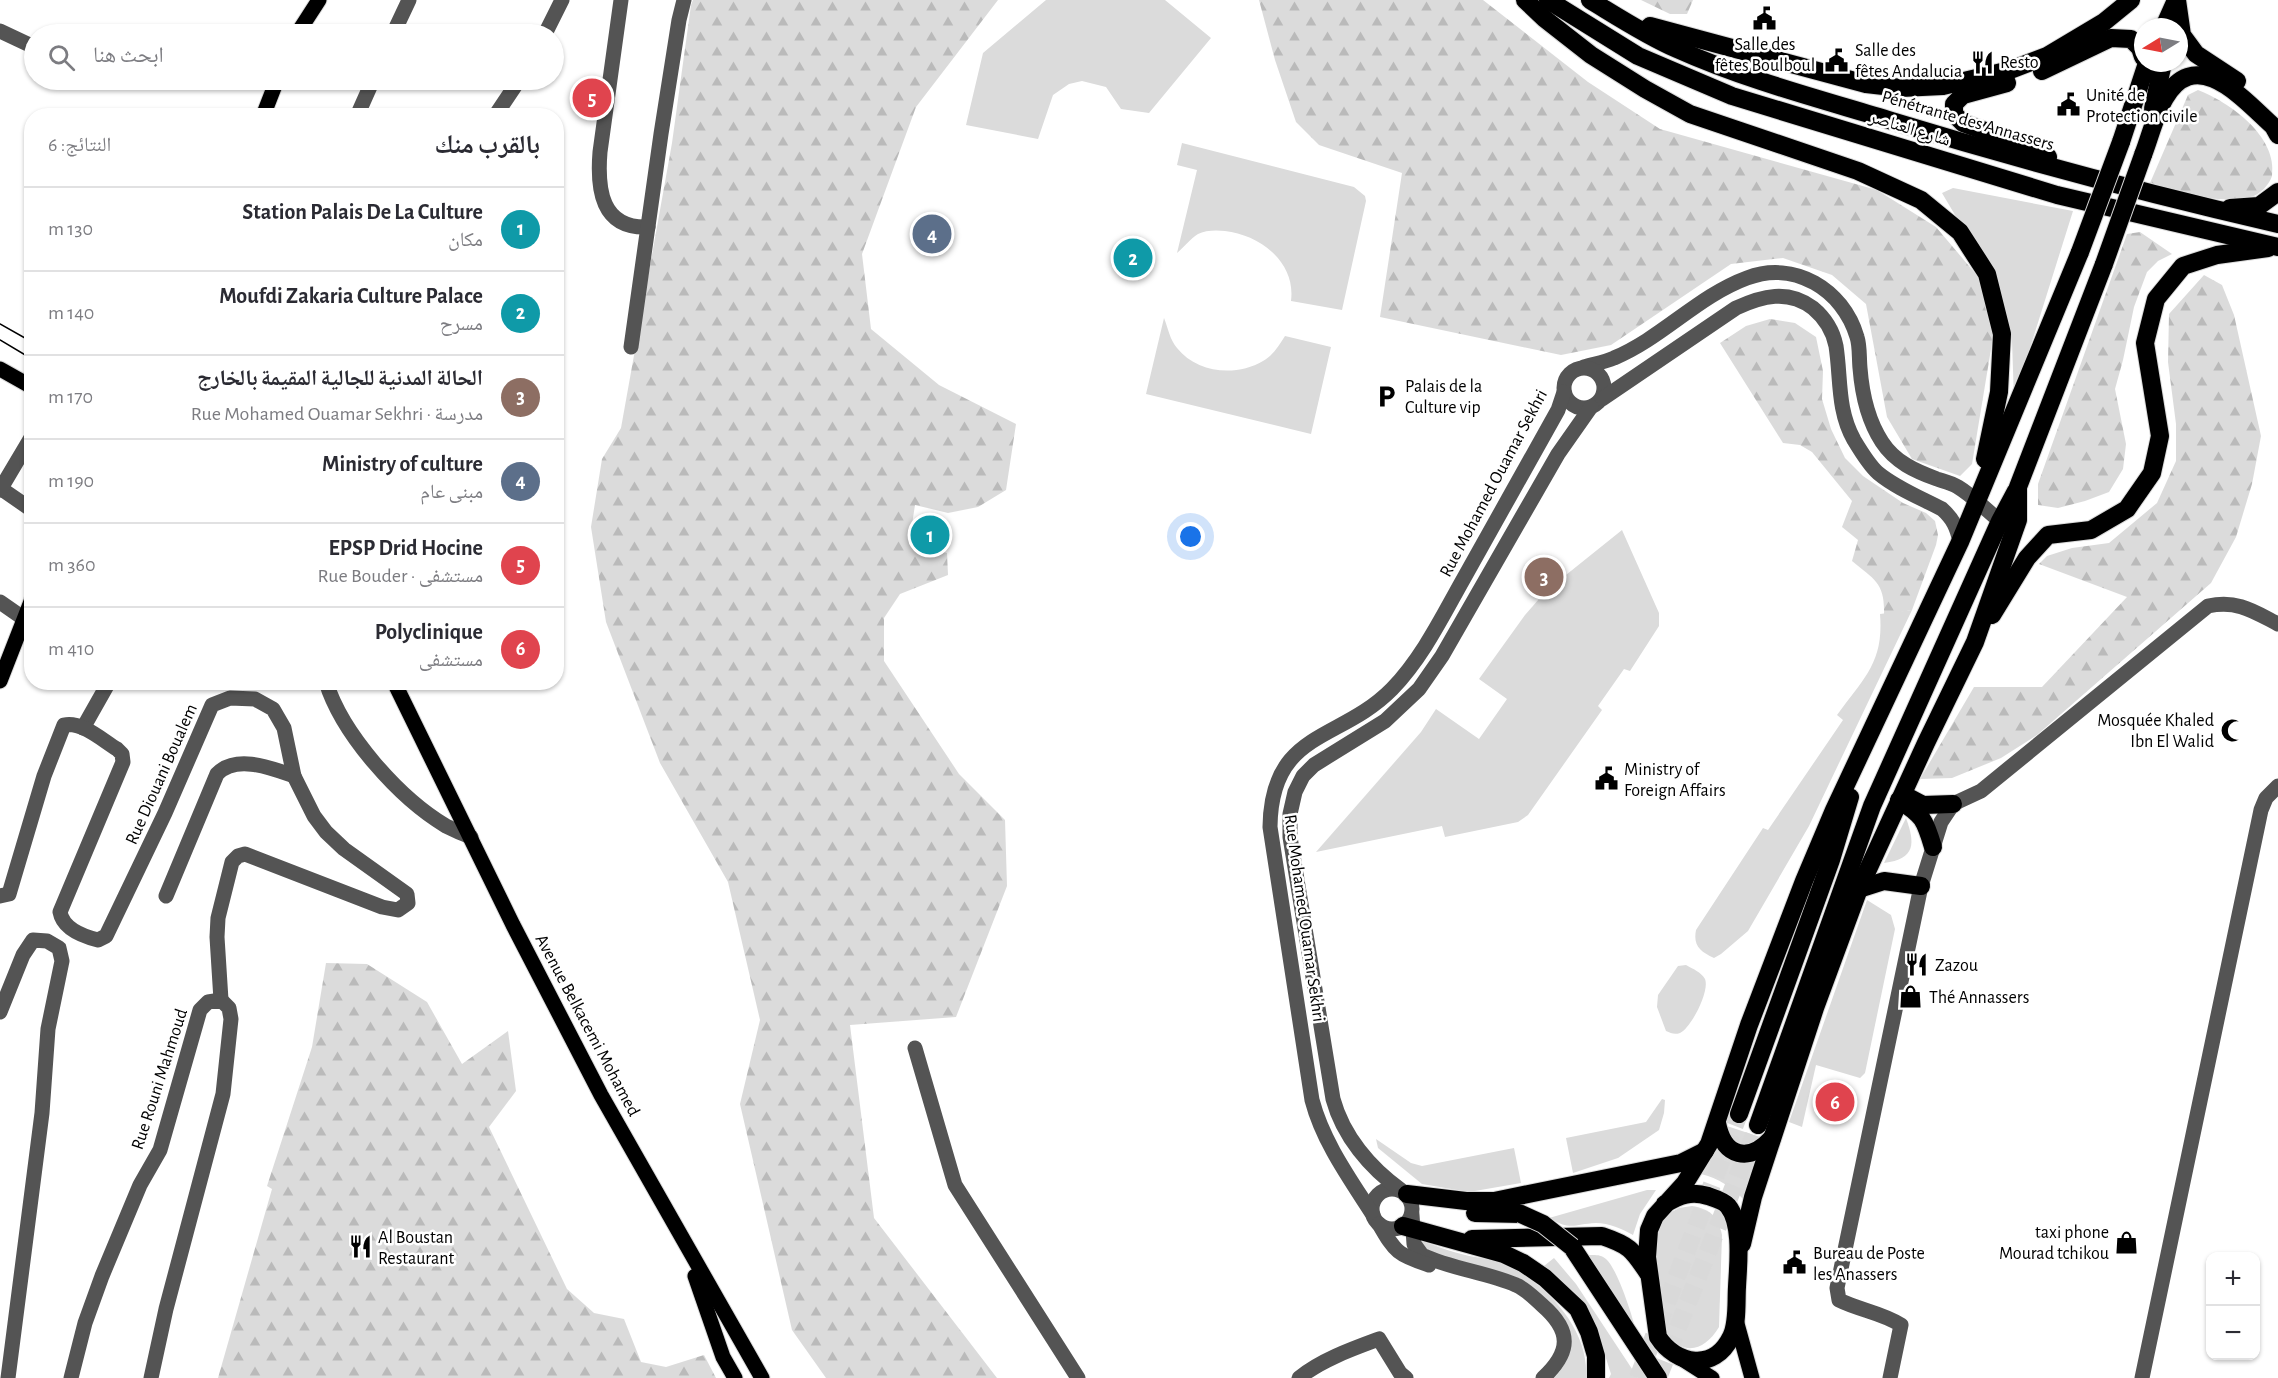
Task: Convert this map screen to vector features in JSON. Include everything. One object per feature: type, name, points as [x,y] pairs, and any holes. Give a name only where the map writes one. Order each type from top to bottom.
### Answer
[{"type":"highway","points":[[1525,0],[1591,56],[1690,114],[1858,171],[1921,200],[1960,232],[1987,274],[2002,334],[1999,392],[1976,502]]},
{"type":"highway","name":"شارع العناصر","points":[[1548,0],[1638,56],[1732,96],[2057,195],[2277,247]]},
{"type":"highway","name":"Pénétrante des Annassers","points":[[1590,0],[1676,49],[1747,77],[1992,151],[2091,176],[2179,202],[2278,224]]},
{"type":"highway","points":[[1620,18],[1866,84],[1901,88],[1943,86],[2010,70],[2047,56],[2104,22],[2131,0]]},
{"type":"highway","points":[[2168,18],[2177,0]]},
{"type":"highway","points":[[2173,18],[2177,0]]},
{"type":"highway","points":[[2177,0],[2182,35],[2196,54],[2268,104],[2278,118]]},
{"type":"highway","points":[[2091,176],[2018,143],[1963,123],[1954,114],[1954,104],[1964,95],[2037,73],[2111,38],[2132,39],[2134,41]]},
{"type":"highway","points":[[2146,72],[2080,252],[1960,542],[1834,810],[1804,881],[1749,1025],[1717,1124],[1691,1188],[1665,1204],[1655,1216],[1649,1230],[1647,1257],[1658,1337],[1664,1347],[1674,1355],[1689,1361],[1711,1358],[1731,1337],[1736,1315],[1739,1257],[1752,1197],[1815,1008],[1860,890],[1900,797],[1975,642],[2027,558],[2048,535],[2091,530],[2127,509],[2152,473],[2160,436],[2145,343],[2156,299],[2182,266],[2217,255],[2277,247]]},
{"type":"highway","points":[[2143,155],[2148,72]]},
{"type":"highway","points":[[1758,1125],[1872,806],[2000,521],[2018,487],[2104,264],[2164,99],[2177,81],[2195,75],[2225,83],[2273,126],[2278,135]]},
{"type":"highway","points":[[2215,210],[2259,206],[2278,192]]},
{"type":"highway","points":[[1921,701],[1975,642],[2018,520],[2018,487]]},
{"type":"highway","points":[[1739,1113],[1831,860],[1867,740]]},
{"type":"highway","points":[[1900,797],[1923,805],[1953,804]]},
{"type":"highway","points":[[1900,797],[1920,814],[1928,829],[1933,847]]},
{"type":"highway","points":[[1860,890],[1884,881],[1921,886]]},
{"type":"highway","points":[[1717,1124],[1724,1143],[1740,1154],[1751,1154],[1764,1147],[1773,1138]]},
{"type":"highway","points":[[1410,1194],[1466,1201],[1494,1201],[1649,1171],[1681,1163],[1705,1151]]},
{"type":"highway","points":[[1649,1171],[1661,1171],[1728,1205],[1735,1226],[1739,1257]]},
{"type":"highway","points":[[1410,1194],[1474,1213],[1521,1214],[1544,1224],[1572,1247],[1658,1378]]},
{"type":"highway","points":[[1409,1224],[1449,1239],[1503,1254],[1523,1263],[1545,1278],[1578,1309],[1589,1332],[1596,1356],[1596,1378]]},
{"type":"highway","points":[[1449,1239],[1602,1236],[1632,1250],[1649,1275]]},
{"type":"main road","points":[[303,24],[319,0]]},
{"type":"main road","points":[[266,108],[273,90]]},
{"type":"main road","points":[[0,369],[24,382]]},
{"type":"main road","points":[[0,681],[23,618]]},
{"type":"main road","name":"Avenue Belkacemi Mohamed","points":[[398,690],[513,925],[601,1095],[762,1378]]},
{"type":"main road","points":[[686,1248],[723,1357],[735,1378]]},
{"type":"main road","points":[[1736,1315],[1752,1378]]},
{"type":"main road","points":[[1674,1355],[1712,1378]]},
{"type":"street","points":[[398,24],[409,0]]},
{"type":"street","points":[[550,24],[562,0]]},
{"type":"street","points":[[621,0],[600,152],[601,190],[614,218],[626,226],[648,227]]},
{"type":"street","points":[[631,347],[679,20],[684,0]]},
{"type":"street","points":[[0,31],[24,42]]},
{"type":"street","points":[[361,108],[369,90]]},
{"type":"street","points":[[500,108],[512,90]]},
{"type":"street","points":[[1960,542],[1954,521],[1942,509],[1878,473],[1853,438],[1839,395],[1836,346],[1830,328],[1819,313],[1803,301],[1788,296],[1770,296],[1736,308],[1597,403],[1580,408],[1574,406],[1566,398],[1564,392],[1567,377],[1572,372],[1621,355],[1720,292],[1747,278],[1768,273],[1791,273],[1816,282],[1836,299],[1849,319],[1858,338],[1863,396],[1870,419],[1895,459],[1919,473],[1957,486],[2000,521]]},
{"type":"street","points":[[1543,1378],[1557,1364],[1564,1349],[1564,1340],[1557,1322],[1540,1303],[1515,1285],[1422,1255],[1415,1247],[1409,1224],[1412,1204],[1410,1194],[1374,1169],[1355,1145],[1338,1117],[1333,1099],[1290,837],[1290,814],[1295,792],[1303,776],[1314,765],[1385,721],[1419,689],[1442,656],[1562,448],[1597,403],[1605,387],[1596,371],[1584,368]]},
{"type":"street","name":"Rue Mohamed Ouamar Sekhri","points":[[1540,1303],[1513,1292],[1409,1259],[1392,1246],[1325,1137],[1312,1100],[1270,827],[1270,809],[1282,770],[1295,754],[1366,709],[1392,689],[1422,649],[1558,410],[1564,392]]},
{"type":"street","points":[[24,449],[0,489],[24,505]]},
{"type":"street","points":[[0,602],[23,618]]},
{"type":"street","points":[[1890,1378],[1901,1325],[1890,1318],[1857,1309],[1839,1300],[1837,1288],[1921,886],[1941,822],[1953,804],[1981,791],[2208,606],[2224,603],[2243,606],[2278,624]]},
{"type":"street","points":[[0,896],[9,894],[44,776],[64,725],[70,724],[83,728],[104,690]]},
{"type":"street","points":[[328,690],[331,700],[347,727],[399,791],[446,826],[471,837]]},
{"type":"street","name":"Rue Diouani Boualem","points":[[83,728],[117,749],[122,754],[123,762],[60,912],[62,921],[68,927],[98,940],[106,936],[165,813],[212,705],[230,698],[255,699],[273,709],[284,728],[294,776],[314,816],[326,832],[344,849],[384,875],[407,894],[408,903],[399,910],[382,907],[245,854],[238,856],[232,862],[218,918],[221,1000]]},
{"type":"street","points":[[166,897],[217,774],[224,766],[235,764],[268,767],[294,776]]},
{"type":"street","points":[[2142,1378],[2261,810],[2266,798],[2278,787]]},
{"type":"street","points":[[0,1012],[22,955],[33,940],[47,941],[59,948],[62,961],[48,1029],[42,1113],[8,1378]]},
{"type":"street","points":[[151,1378],[166,1309],[223,1094],[231,1019],[229,1008],[221,1000]]},
{"type":"street","name":"Rue Rouni Mahmoud","points":[[71,1378],[102,1276],[140,1185],[160,1150],[200,1010],[208,1002],[221,1000]]},
{"type":"street","points":[[915,1048],[955,1185],[1078,1378]]},
{"type":"street","points":[[1409,1224],[1391,1229],[1376,1220],[1372,1208],[1377,1196],[1388,1188],[1410,1194]]},
{"type":"street","points":[[1299,1378],[1306,1372],[1347,1352],[1379,1339],[1400,1373],[1406,1378]]},
{"type":"green space","points":[[693,0],[998,0],[916,107],[862,254],[871,329],[939,385],[1016,424],[1006,490],[978,507],[948,513],[915,505],[909,544],[947,553],[948,575],[900,594],[884,618],[884,661],[959,774],[1005,820],[1007,886],[956,1017],[850,1025],[874,1218],[997,1378],[826,1378],[792,1330],[740,1104],[760,1020],[728,882],[660,763],[606,622],[591,527],[602,459],[621,428],[672,143]]},
{"type":"green space","points":[[1046,0],[1165,0],[1211,38],[1149,113],[1121,109],[1106,87],[1082,81],[1069,84],[1053,95],[1038,139],[966,125],[983,53]]},
{"type":"green space","points":[[1259,0],[1483,0],[1588,82],[1660,129],[1877,190],[1936,227],[1980,279],[1993,337],[1972,464],[1960,476],[1912,459],[1887,417],[1866,304],[1832,275],[1783,258],[1731,264],[1611,345],[1561,355],[1380,317],[1402,173],[1319,145],[1296,122],[1275,60]]},
{"type":"green space","points":[[1641,0],[1693,0],[1687,14],[1670,14]]},
{"type":"green space","points":[[2198,90],[2237,112],[2259,134],[2272,161],[2272,176],[2261,192],[2238,199],[2212,198],[2150,183],[2188,95]]},
{"type":"green space","points":[[1182,143],[1354,187],[1365,196],[1366,201],[1342,310],[1291,301],[1288,274],[1282,263],[1273,253],[1251,238],[1225,231],[1208,231],[1192,238],[1177,253],[1197,170],[1177,165]]},
{"type":"green space","points":[[1953,188],[2073,211],[2014,399],[2012,341],[1993,267],[1958,220],[1942,193]]},
{"type":"green space","points":[[2140,232],[2172,254],[2158,261],[2147,272],[2134,307],[2115,389],[2126,444],[2123,469],[2109,492],[2058,508],[2038,505],[2038,484],[2127,234]]},
{"type":"green space","points":[[2204,275],[2222,285],[2234,315],[2261,436],[2252,484],[2236,537],[2211,583],[2037,735],[2001,758],[1952,778],[1920,779],[1974,687],[2042,687],[2127,597],[2039,564],[2047,556],[2072,548],[2109,543],[2157,503],[2176,461],[2176,424],[2168,362],[2169,314]]},
{"type":"green space","points":[[1164,318],[1173,341],[1185,356],[1195,363],[1217,370],[1241,369],[1267,359],[1285,336],[1331,347],[1311,434],[1146,394]]},
{"type":"green space","points":[[1770,319],[1795,323],[1816,337],[1823,371],[1822,399],[1831,429],[1845,458],[1863,476],[1903,503],[1926,513],[1935,521],[1938,535],[1936,545],[1912,610],[1884,615],[1883,596],[1877,583],[1852,561],[1858,540],[1842,527],[1852,501],[1812,452],[1800,445],[1783,443],[1720,343],[1746,326]]},
{"type":"green space","points":[[1622,530],[1659,613],[1659,626],[1630,671],[1624,669],[1598,706],[1602,710],[1528,815],[1518,822],[1445,837],[1442,826],[1316,852],[1421,732],[1436,709],[1479,739],[1507,699],[1479,679],[1525,615],[1546,591]]},
{"type":"green space","points":[[1912,610],[1809,826],[1748,931],[1714,958],[1701,950],[1697,944],[1696,930],[1763,828],[1768,830],[1843,720],[1837,715],[1864,679],[1875,657],[1879,645],[1880,614]]},
{"type":"green space","points":[[1906,818],[1911,835],[1910,848],[1902,858],[1884,863]]},
{"type":"green space","points":[[1867,900],[1891,915],[1895,929],[1865,1073],[1860,1078],[1816,1065],[1802,1127],[1789,1122]]},
{"type":"green space","points":[[326,963],[367,964],[427,1002],[462,1064],[508,1031],[516,1091],[489,1127],[567,1289],[594,1313],[624,1319],[641,1362],[666,1367],[704,1355],[716,1378],[218,1378],[272,1189],[267,1186],[312,1047]]},
{"type":"green space","points":[[1686,965],[1705,979],[1705,992],[1699,1009],[1689,1024],[1676,1034],[1666,1031],[1657,1007],[1658,995],[1678,966]]},
{"type":"green space","points":[[1662,1099],[1665,1100],[1664,1113],[1659,1130],[1618,1158],[1573,1173],[1566,1138],[1646,1122]]},
{"type":"green space","points":[[1724,1125],[1763,1138],[1760,1143],[1735,1146]]},
{"type":"green space","points":[[1376,1139],[1411,1163],[1422,1166],[1514,1148],[1521,1183],[1469,1192],[1422,1184],[1378,1148]]},
{"type":"green space","points":[[1718,1144],[1758,1157],[1744,1200],[1725,1184],[1701,1174]]},
{"type":"green space","points":[[1647,1190],[1656,1190],[1640,1214],[1633,1235],[1606,1224],[1568,1226],[1549,1218]]},
{"type":"green space","points":[[1692,1206],[1712,1214],[1722,1235],[1719,1327],[1701,1345],[1687,1348],[1680,1346],[1666,1334],[1653,1239],[1666,1215],[1679,1208]]},
{"type":"green space","points":[[1422,1241],[1462,1254],[1506,1263],[1518,1269],[1540,1287],[1561,1309],[1577,1334],[1583,1348],[1586,1378],[1554,1378],[1563,1367],[1570,1344],[1565,1321],[1549,1301],[1538,1293],[1433,1257],[1420,1246]]},
{"type":"green space","points":[[1587,1255],[1602,1256],[1611,1265],[1624,1293],[1636,1331]]},
{"type":"green space","points":[[1554,1258],[1576,1284],[1638,1378],[1609,1378],[1611,1374],[1603,1349],[1586,1309],[1572,1291],[1544,1266]]},
{"type":"tunnel","points":[[1638,1378],[1739,1114]]},
{"type":"tunnel","points":[[1658,1378],[1758,1125]]},
{"type":"tram line","points":[[0,324],[24,338]]},
{"type":"tram line","points":[[0,340],[24,354]]},
{"type":"place","name":"Salle des fêtes Boulboul","points":[[1765,18]]},
{"type":"place","name":"Salle des fêtes Andalucia","points":[[1837,60]]},
{"type":"place","name":"Resto","points":[[1982,62]]},
{"type":"place","name":"EPSP Drid Hocine","points":[[592,98]]},
{"type":"place","name":"Unité de Protection civile","points":[[2068,105]]},
{"type":"place","name":"Ministry of culture","points":[[932,234]]},
{"type":"place","name":"Moufdi Zakaria Culture Palace","points":[[1133,258]]},
{"type":"place","name":"Palais de la Culture vip","points":[[1387,396]]},
{"type":"place","name":"Station Palais De La Culture","points":[[930,535]]},
{"type":"place","name":"الحالة المدنية للجالية المقيمة بالخارج","points":[[1544,577]]},
{"type":"place","name":"Mosquée Khaled Ibn El Walid","points":[[2232,730]]},
{"type":"place","name":"Ministry of Foreign Affairs","points":[[1606,779]]},
{"type":"place","name":"Zazou","points":[[1917,965]]},
{"type":"place","name":"Thé Annassers","points":[[1911,997]]},
{"type":"place","name":"Polyclinique","points":[[1835,1102]]},
{"type":"place","name":"taxi phone Mourad tchikou","points":[[2127,1242]]},
{"type":"place","name":"Al Boustan Restaurant","points":[[360,1247]]},
{"type":"place","name":"Bureau de Poste les Anassers","points":[[1795,1263]]}]
